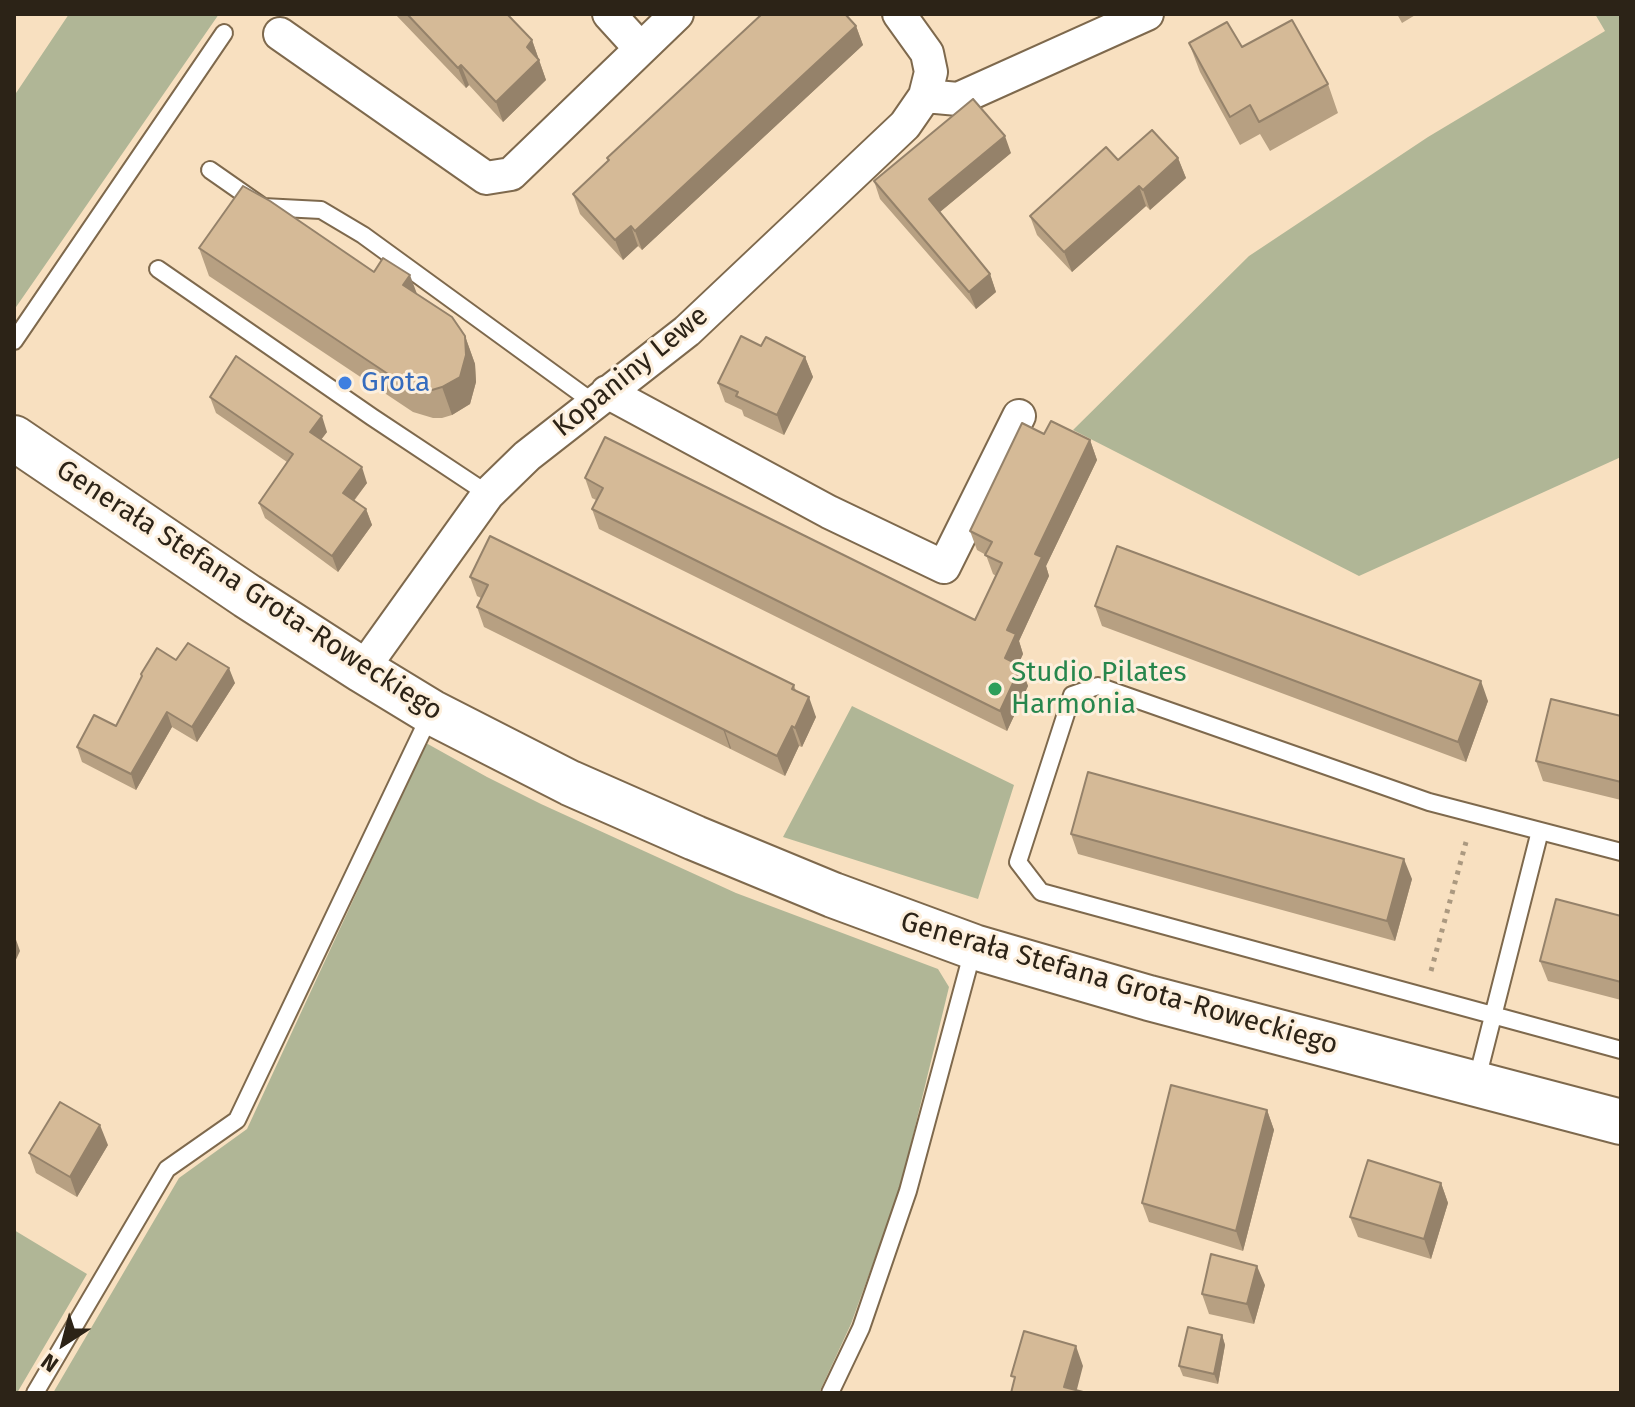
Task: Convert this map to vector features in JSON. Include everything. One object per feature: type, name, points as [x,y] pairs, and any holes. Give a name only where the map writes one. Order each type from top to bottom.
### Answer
[{"type":"street","points":[[609,14],[640,48]]},
{"type":"street","points":[[280,34],[486,178],[511,174],[677,14]]},
{"type":"street","points":[[899,14],[927,53],[931,72],[925,96],[958,99],[1147,14]]},
{"type":"street","name":"Kopaniny Lewe","points":[[362,670],[488,494],[527,456],[687,331],[905,125],[925,96]]},
{"type":"street","points":[[601,398],[944,567],[1019,416]]},
{"type":"street","name":"Generała Stefana Grota-Roweckiego","points":[[14,438],[247,596],[431,712],[570,783],[695,838],[833,895],[974,947],[1149,998],[1621,1122]]},
{"type":"lane","points":[[14,341],[224,33]]},
{"type":"lane","points":[[210,170],[263,207],[321,210],[363,235],[601,398]]},
{"type":"lane","points":[[158,269],[488,494]]},
{"type":"lane","points":[[1621,852],[1429,802],[1098,686],[1072,695],[1018,862],[1041,892],[1621,1050]]},
{"type":"lane","points":[[35,1393],[167,1169],[237,1120],[431,712]]},
{"type":"lane","points":[[1475,1085],[1540,831]]},
{"type":"lane","points":[[830,1393],[861,1328],[908,1191],[974,947]]},
{"type":"path","points":[[1424,997],[1474,814]]},
{"type":"green space","points":[[69,14],[219,14],[14,310],[14,96]]},
{"type":"green space","points":[[1595,14],[1621,14],[1621,457],[1359,576],[1073,430],[1249,256],[1428,137],[1605,31]]},
{"type":"green space","points":[[852,706],[1014,785],[978,899],[783,837]]},
{"type":"green space","points":[[426,743],[541,804],[736,893],[938,969],[949,987],[900,1189],[851,1324],[819,1393],[53,1393],[179,1178],[247,1129]]},
{"type":"green space","points":[[14,1230],[87,1274],[17,1393],[14,1393]]},
{"type":"building","points":[[407,14],[507,14],[532,40],[527,47],[539,60],[496,102],[461,65],[458,68]]},
{"type":"building","points":[[762,14],[845,14],[856,26],[635,231],[631,226],[615,240],[573,194],[609,160],[607,158]]},
{"type":"building","points":[[1292,20],[1328,84],[1259,122],[1250,105],[1230,117],[1189,43],[1227,22],[1242,47]]},
{"type":"building","points":[[973,99],[1005,136],[929,199],[990,274],[969,292],[874,181]]},
{"type":"building","points":[[1152,130],[1178,158],[1143,190],[1139,186],[1064,252],[1030,216],[1106,147],[1118,160]]},
{"type":"building","points":[[243,186],[374,272],[383,258],[410,275],[403,285],[452,317],[465,336],[466,355],[460,377],[432,390],[403,384],[199,248]]},
{"type":"building","points":[[741,336],[761,346],[766,337],[805,357],[777,415],[736,396],[738,392],[718,383]]},
{"type":"building","points":[[236,356],[322,416],[310,432],[362,467],[343,493],[366,509],[332,556],[259,503],[293,454],[210,397]]},
{"type":"building","points":[[1051,421],[1090,440],[1035,554],[1042,557],[1007,630],[1016,634],[1005,658],[1021,666],[1000,711],[592,509],[603,488],[585,478],[605,437],[975,620],[1002,563],[985,555],[992,542],[970,531],[1022,423],[1044,434]]},
{"type":"building","points":[[490,536],[794,685],[792,689],[809,697],[795,728],[792,726],[777,756],[477,607],[488,585],[470,577]]},
{"type":"building","points":[[1117,546],[1481,681],[1458,742],[1095,606]]},
{"type":"building","points":[[188,643],[229,668],[192,727],[167,712],[131,774],[77,747],[94,715],[116,726],[157,648],[176,660]]},
{"type":"building","points":[[1551,699],[1621,716],[1621,782],[1536,761]]},
{"type":"building","points":[[1088,772],[1404,859],[1387,921],[1071,834]]},
{"type":"building","points":[[1556,899],[1621,916],[1621,982],[1540,961]]},
{"type":"building","points":[[1171,1085],[1267,1110],[1236,1231],[1142,1203]]},
{"type":"building","points":[[60,1102],[100,1125],[70,1177],[29,1153]]},
{"type":"building","points":[[1368,1160],[1441,1183],[1424,1239],[1350,1217]]},
{"type":"building","points":[[1211,1254],[1257,1266],[1247,1304],[1202,1294]]},
{"type":"building","points":[[1188,1327],[1222,1335],[1214,1374],[1179,1366]]},
{"type":"building","points":[[1024,1331],[1076,1346],[1064,1387],[1087,1393],[1011,1393],[1015,1377],[1011,1376]]},
{"type":"place","name":"Grota","points":[[345,383]]},
{"type":"place","name":"Studio Pilates Harmonia","points":[[995,689]]}]
